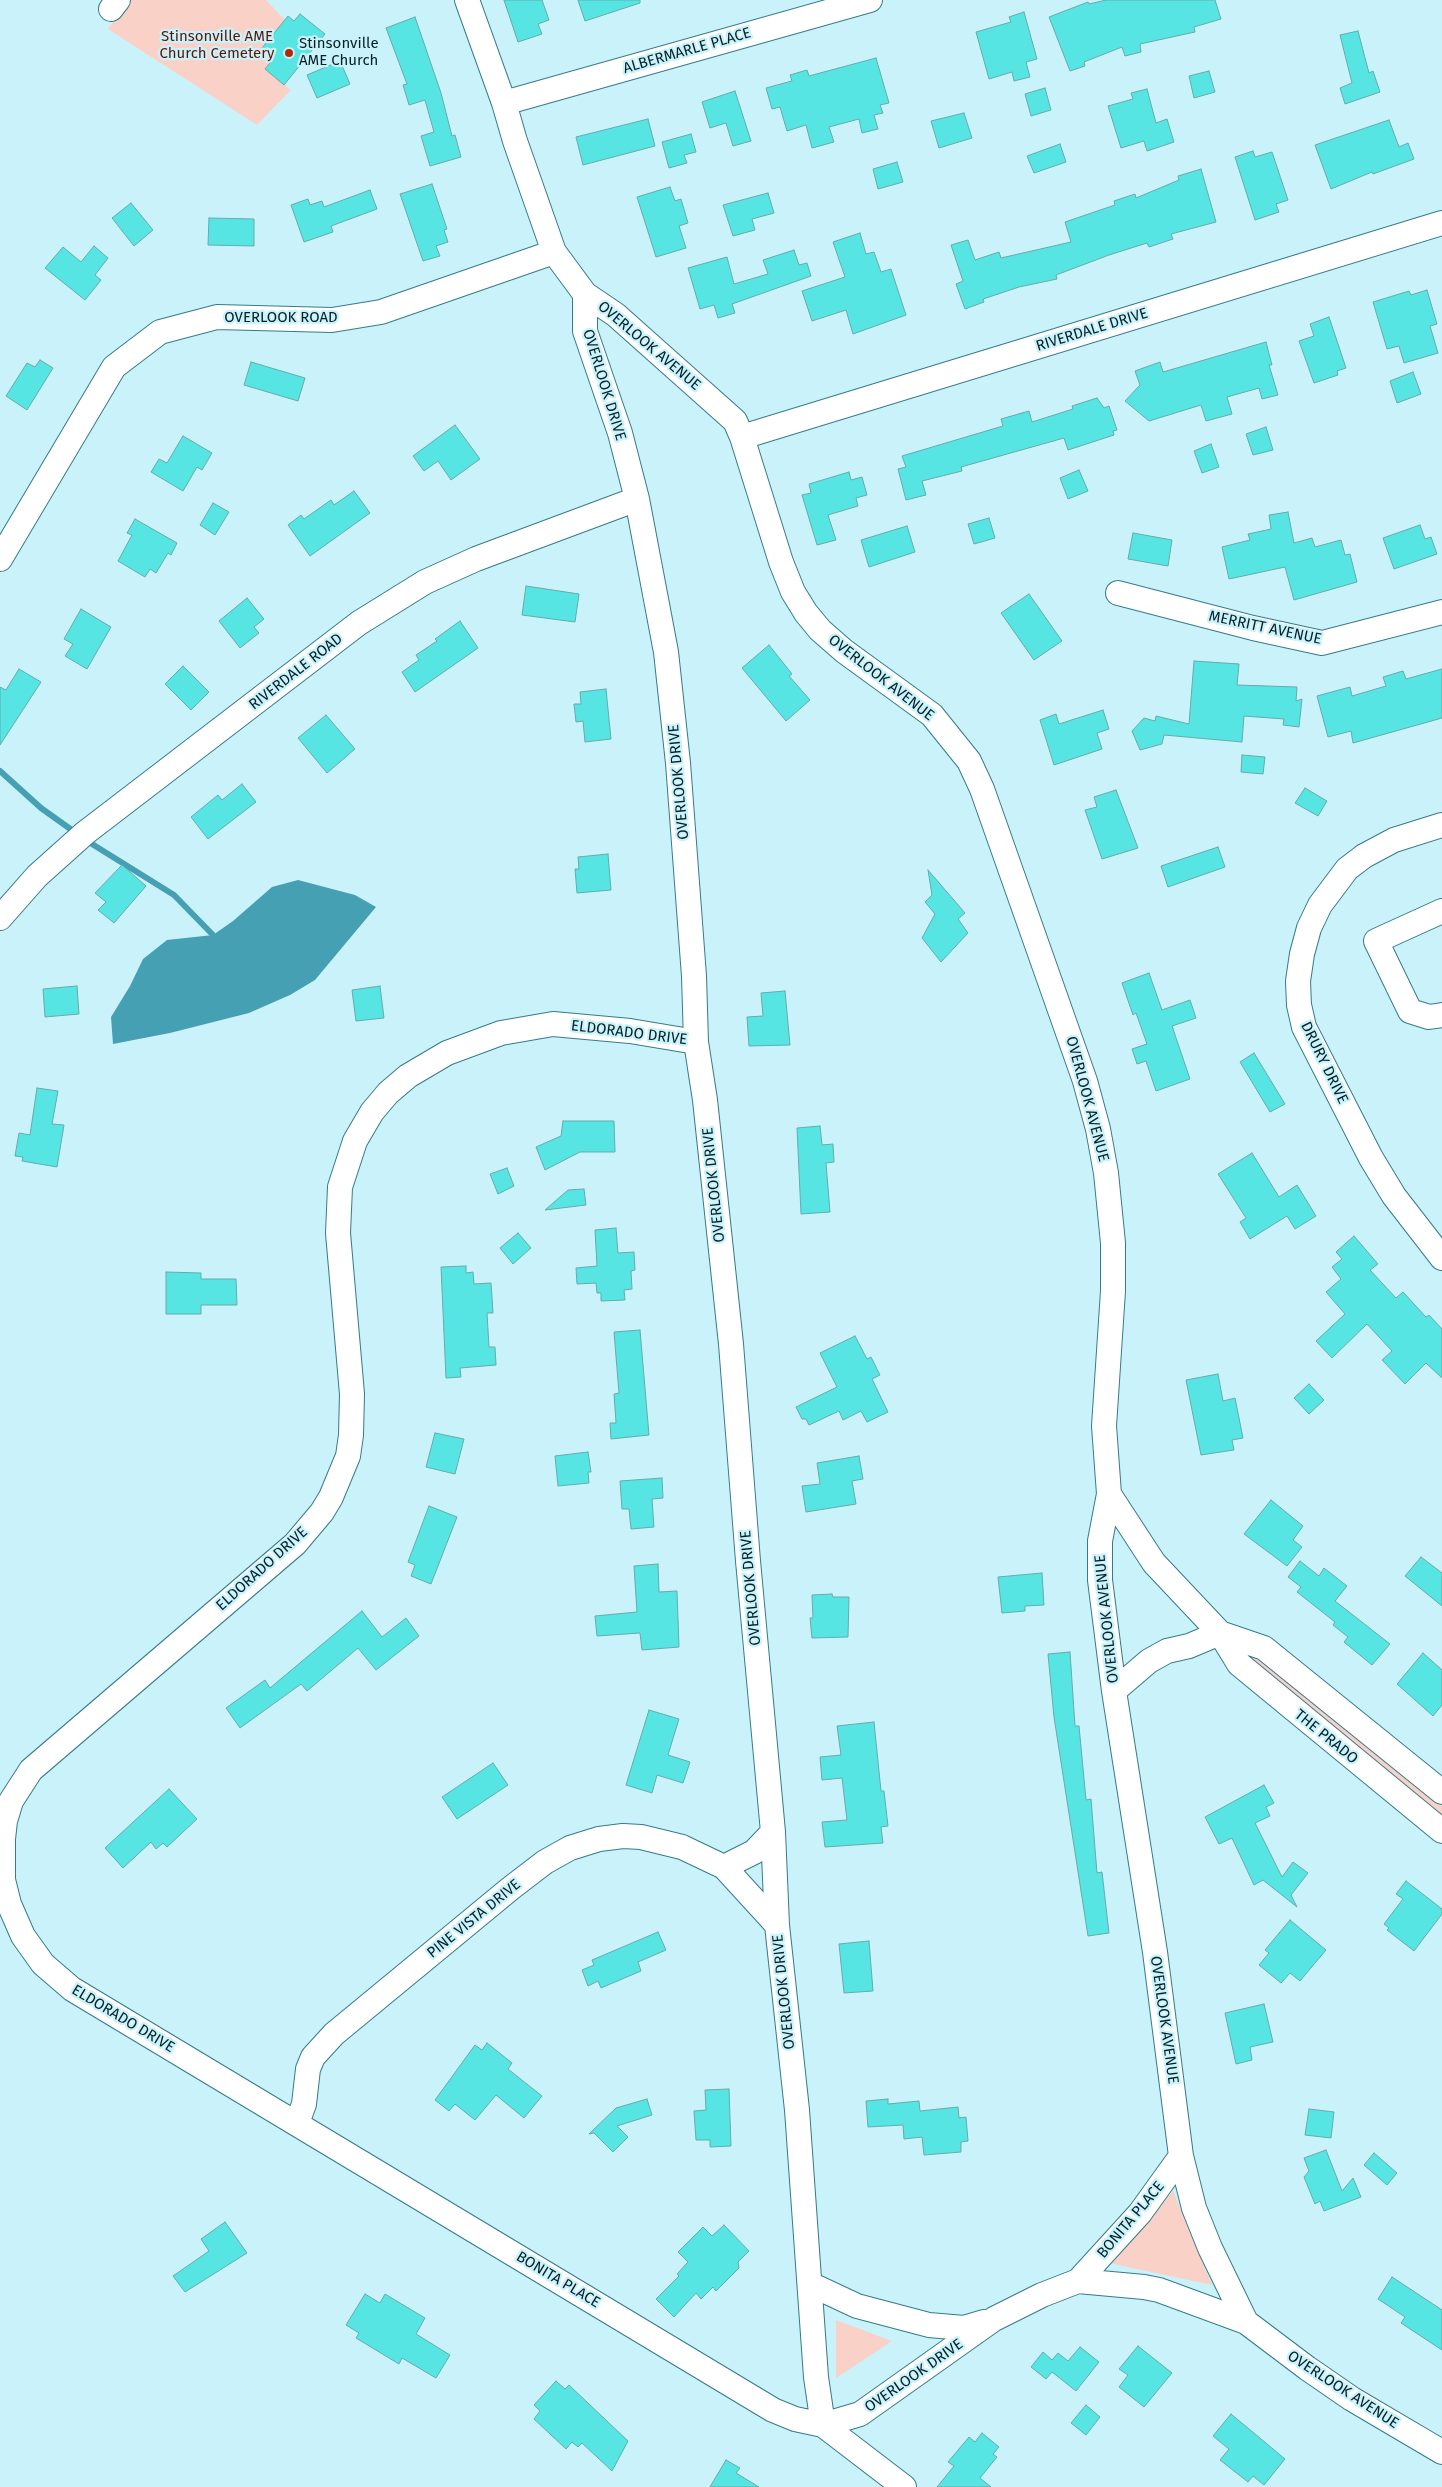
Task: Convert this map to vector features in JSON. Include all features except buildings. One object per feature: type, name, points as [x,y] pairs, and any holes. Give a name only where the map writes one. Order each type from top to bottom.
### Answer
[{"type":"street","name":"OVERLOOK AVENUE","points":[[467,0],[554,252],[584,294],[616,315],[735,421],[742,437],[781,562],[793,592],[806,613],[820,630],[844,651],[932,715],[969,761],[982,788],[1066,1024],[1098,1129],[1107,1182],[1113,1243],[1113,1291],[1104,1426],[1109,1494],[1100,1541],[1100,1580],[1114,1691],[1155,1952],[1181,2156],[1198,2216],[1210,2248],[1246,2322],[1352,2399],[1442,2452]]},
{"type":"street","name":"ALBERMARLE PLACE","points":[[504,103],[870,0]]},
{"type":"street","name":"RIVERDALE DRIVE","points":[[742,437],[1442,223]]},
{"type":"street","name":"OVERLOOK ROAD","points":[[0,559],[114,367],[160,332],[217,317],[332,320],[381,312],[554,252]]},
{"type":"street","name":"OVERLOOK DRIVE","points":[[584,294],[585,331],[620,432],[637,499],[666,652],[681,802],[694,976],[696,1042],[705,1100],[732,1344],[748,1561],[773,1832],[777,1925],[797,2110],[816,2377],[823,2425],[860,2414],[994,2319],[1042,2295],[1078,2281],[1160,2290],[1246,2322]]},
{"type":"street","name":"RIVERDALE ROAD","points":[[0,918],[37,876],[85,833],[359,623],[425,582],[476,559],[637,499]]},
{"type":"street","name":"MERRITT AVENUE","points":[[1118,593],[1253,628],[1322,643],[1442,612]]},
{"type":"street","name":"DRURY DRIVE","points":[[1442,825],[1394,840],[1364,856],[1347,869],[1333,885],[1309,928],[1302,954],[1298,981],[1299,1005],[1304,1027],[1371,1158],[1394,1196],[1442,1258]]},
{"type":"street","points":[[1442,911],[1376,941],[1410,1011],[1429,1017],[1442,1014]]},
{"type":"street","name":"ELDORADO DRIVE","points":[[297,2123],[72,1989],[43,1964],[23,1936],[9,1904],[3,1880],[3,1839],[11,1801],[31,1770],[295,1544],[322,1512],[331,1497],[348,1456],[351,1436],[352,1394],[338,1233],[340,1187],[355,1141],[372,1112],[388,1093],[408,1076],[447,1053],[501,1033],[554,1024],[630,1031],[696,1042]]},
{"type":"street","name":"THE PRADO","points":[[1109,1494],[1154,1564],[1220,1633],[1239,1664],[1442,1832]]},
{"type":"street","name":"THE PRADO","points":[[1220,1633],[1264,1648],[1442,1792]]},
{"type":"street","points":[[1114,1691],[1149,1662],[1167,1651],[1189,1646],[1220,1633]]},
{"type":"street","points":[[724,1867],[754,1852],[773,1832]]},
{"type":"street","name":"PINE VISTA DRIVE","points":[[297,2123],[304,2104],[308,2069],[313,2057],[334,2034],[545,1862],[570,1848],[599,1839],[623,1836],[642,1837],[682,1847],[724,1867],[777,1925]]},
{"type":"street","name":"BONITA PLACE","points":[[297,2123],[773,2410],[794,2420],[823,2425]]},
{"type":"street","name":"BONITA PLACE","points":[[1078,2281],[1140,2213],[1181,2156]]},
{"type":"street","points":[[810,2284],[857,2306],[928,2325],[964,2328],[994,2319]]},
{"type":"street","points":[[823,2425],[904,2487]]},
{"type":"green space","name":"Stinsonville AME Church Cemetery","points":[[129,0],[266,0],[285,20],[262,48],[274,58],[265,69],[291,90],[257,125],[108,29]]},
{"type":"green space","points":[[1256,1652],[1442,1806],[1442,1825],[1245,1664]]},
{"type":"green space","points":[[1173,2191],[1212,2285],[1109,2263]]},
{"type":"green space","points":[[836,2320],[892,2341],[836,2378]]},
{"type":"water","points":[[298,880],[355,895],[376,907],[315,980],[290,995],[249,1013],[170,1033],[113,1044],[111,1017],[130,986],[143,959],[167,940],[213,935],[233,921],[272,887]]},
{"type":"waterway","points":[[0,771],[41,808],[76,833]]},
{"type":"waterway","points":[[84,839],[174,895],[213,935]]},
{"type":"place","name":"Stinsonville AME Church","points":[[289,53]]}]
